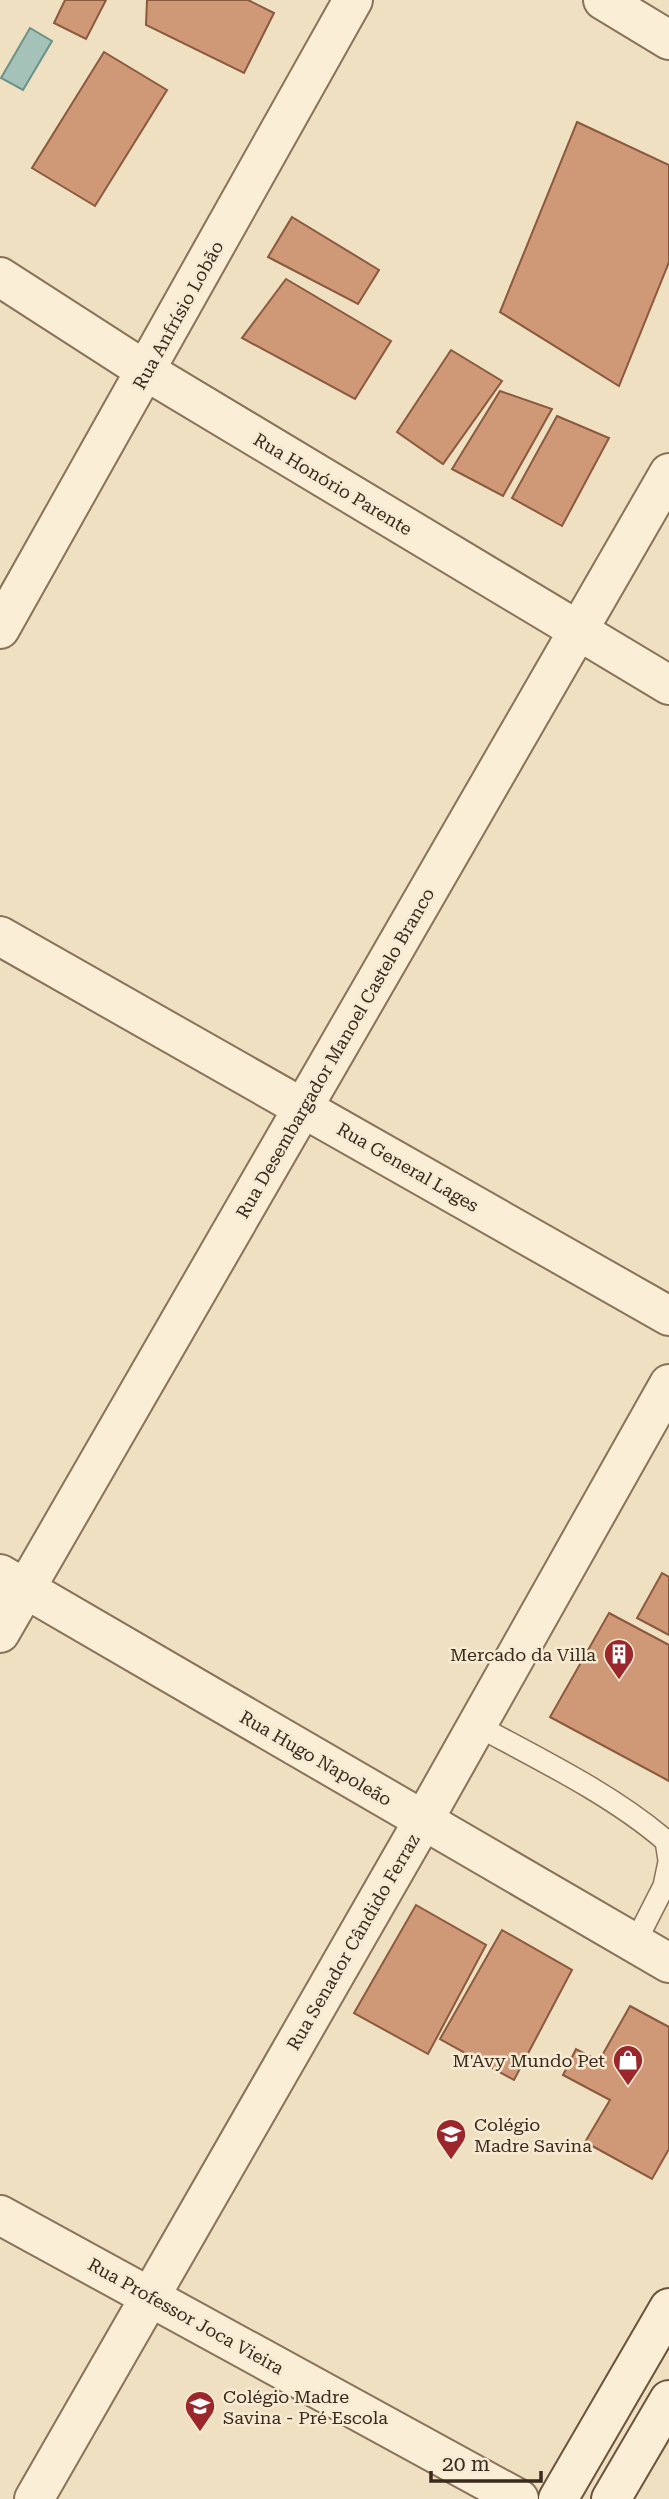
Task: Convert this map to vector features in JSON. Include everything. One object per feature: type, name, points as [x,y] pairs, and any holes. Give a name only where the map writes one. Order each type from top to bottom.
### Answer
[{"type":"street","name":"Rua Anfrísio Lobão","points":[[0,629],[353,0]]},
{"type":"street","points":[[603,0],[669,40]]},
{"type":"street","name":"Rua Honório Parente","points":[[0,276],[146,371],[669,685]]},
{"type":"street","name":"Rua Desembargador Manoel Castelo Branco","points":[[0,1633],[13,1581],[303,1108],[669,473]]},
{"type":"street","name":"Rua General Lages","points":[[0,936],[669,1316]]},
{"type":"street","name":"Rua Senador Cândido Ferraz","points":[[34,2499],[423,1821],[669,1384]]},
{"type":"street","name":"Rua Hugo Napoleão","points":[[13,1581],[669,1964]]},
{"type":"street","name":"Rua Professor Joca Vieira","points":[[0,2215],[519,2499]]},
{"type":"street","points":[[558,2499],[669,2308]]},
{"type":"street","points":[[611,2499],[669,2400]]},
{"type":"lane","points":[[477,1725],[550,1765],[645,1823],[666,1841],[669,1861],[664,1886],[635,1944]]},
{"type":"water","points":[[30,28],[52,41],[23,90],[1,78]]},
{"type":"building","points":[[65,0],[106,0],[86,39],[54,23]]},
{"type":"building","points":[[147,0],[248,0],[274,13],[244,73],[146,25]]},
{"type":"building","points":[[104,52],[167,90],[95,206],[32,168]]},
{"type":"building","points":[[577,122],[669,165],[669,262],[619,386],[500,312]]},
{"type":"building","points":[[292,217],[379,270],[358,304],[268,257]]},
{"type":"building","points":[[286,279],[391,341],[355,399],[242,338]]},
{"type":"building","points":[[451,350],[502,381],[443,464],[397,432]]},
{"type":"building","points":[[500,391],[552,409],[503,496],[452,469]]},
{"type":"building","points":[[557,416],[609,438],[562,526],[512,498]]},
{"type":"building","points":[[662,1573],[669,1577],[669,1635],[637,1618]]},
{"type":"building","name":"Mercado da Villa","points":[[609,1613],[669,1645],[669,1781],[550,1717]]},
{"type":"building","points":[[416,1905],[486,1945],[428,2054],[354,2013]]},
{"type":"building","points":[[502,1930],[572,1970],[514,2080],[440,2039]]},
{"type":"building","name":"M'Avy Mundo Pet","points":[[630,2006],[669,2027],[669,2149],[652,2179],[585,2142],[610,2100],[563,2075],[576,2049],[599,2061]]},
{"type":"place","name":"Mercado da Villa","points":[[619,1681]]},
{"type":"place","name":"M'Avy Mundo Pet","points":[[628,2087]]},
{"type":"place","name":"Colégio Madre Savina","points":[[451,2161]]},
{"type":"place","name":"Colégio Madre Savina - Pré Escola","points":[[200,2433]]}]
